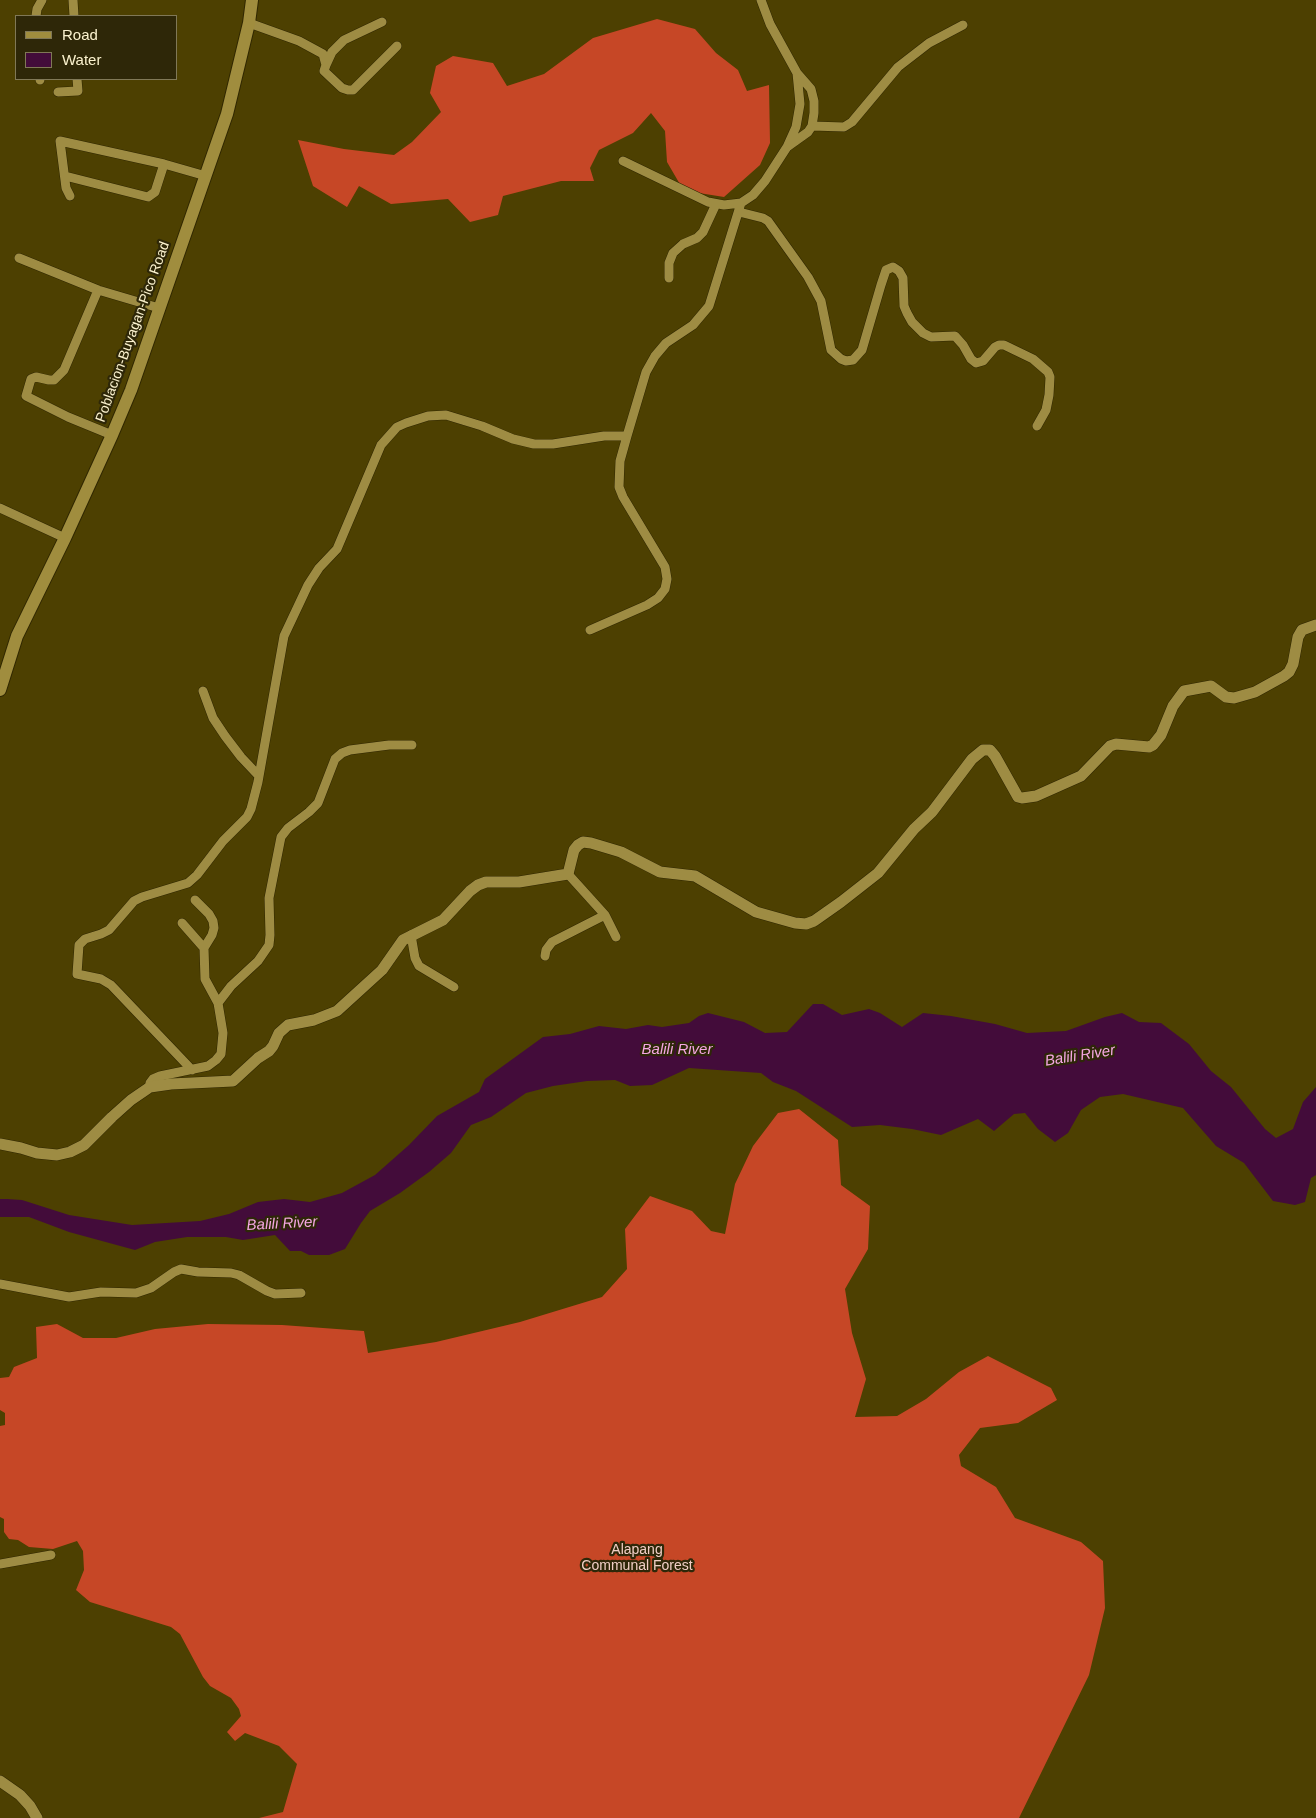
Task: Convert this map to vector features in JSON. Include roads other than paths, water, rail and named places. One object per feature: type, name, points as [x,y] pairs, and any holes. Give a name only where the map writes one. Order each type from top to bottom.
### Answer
[{"type":"main road","name":"Poblacion-Buyagan-Pico Road","points":[[0,690],[17,636],[65,538],[131,390],[227,114],[249,23],[252,0]]},
{"type":"street","points":[[36,15],[42,0]]},
{"type":"street","points":[[73,0],[74,15]]},
{"type":"street","points":[[761,0],[770,24],[797,73],[811,89],[814,101],[812,126],[808,132],[787,146]]},
{"type":"street","points":[[382,22],[344,40],[332,52],[324,71],[338,84],[348,90],[353,90],[397,46]]},
{"type":"street","points":[[249,23],[299,42],[323,54],[326,65]]},
{"type":"street","points":[[812,126],[844,127],[852,122],[898,67],[929,43],[963,25]]},
{"type":"street","points":[[590,630],[647,605],[658,598],[665,589],[667,578],[665,567],[623,497],[619,487],[620,461],[646,372],[655,356],[666,343],[693,325],[709,306],[741,207],[765,181],[787,146],[796,127],[800,104],[797,73]]},
{"type":"street","points":[[58,92],[78,91],[77,80]]},
{"type":"street","points":[[70,196],[66,188],[60,141],[164,164],[206,176]]},
{"type":"street","points":[[623,161],[702,200],[741,207],[768,221],[808,277],[820,301],[831,350],[841,360],[853,360],[862,350],[886,270],[892,268],[899,271],[903,278],[904,306],[912,322],[923,333],[931,337],[955,336],[976,363],[983,361],[995,347],[1004,345],[1033,360],[1048,372],[1050,377],[1046,410],[1037,426]]},
{"type":"street","points":[[65,176],[148,197],[155,192],[164,164]]},
{"type":"street","points":[[669,278],[668,263],[673,253],[683,244],[698,238],[716,204]]},
{"type":"street","points":[[19,258],[98,290],[159,308]]},
{"type":"street","points":[[98,290],[64,370],[54,380],[36,376],[31,380],[26,396],[68,417],[112,435]]},
{"type":"street","points":[[192,1070],[111,985],[102,979],[77,974],[78,951],[82,941],[109,930],[134,901],[182,886],[197,875],[223,841],[247,817],[251,809],[258,775],[284,636],[308,585],[319,568],[337,549],[381,445],[397,427],[416,419],[446,415],[482,426],[513,439],[534,444],[553,444],[604,436],[627,436]]},
{"type":"street","points":[[0,508],[65,538]]},
{"type":"street","points":[[568,874],[574,850],[582,842],[591,843],[621,852],[660,872],[695,876],[756,912],[806,924],[814,921],[841,902],[878,873],[914,829],[932,812],[972,759],[983,750],[990,750],[995,756],[1018,797],[1036,796],[1081,776],[1110,746],[1116,744],[1149,747],[1153,745],[1161,735],[1173,706],[1184,691],[1211,686],[1226,697],[1234,698],[1255,692],[1284,676],[1289,672],[1293,664],[1298,637],[1302,630],[1316,624]]},
{"type":"street","points":[[203,692],[213,718],[241,757],[258,775]]},
{"type":"street","points":[[218,1003],[231,986],[264,955],[269,945],[269,898],[282,837],[288,828],[318,803],[335,759],[342,753],[350,750],[389,745],[412,745]]},
{"type":"street","points":[[568,874],[605,915],[616,937]]},
{"type":"street","points":[[0,1144],[36,1153],[57,1155],[70,1152],[84,1145],[125,1106],[150,1088],[171,1084],[233,1081],[258,1058],[269,1051],[279,1033],[288,1025],[330,1015],[342,1006],[382,970],[396,947],[411,935],[429,928],[442,920],[470,891],[486,882],[519,882],[568,874]]},
{"type":"street","points":[[150,1088],[153,1079],[208,1066],[221,1054],[223,1033],[218,1003],[205,979],[204,948],[212,935],[213,921],[209,914],[195,900]]},
{"type":"street","points":[[545,956],[546,950],[552,942],[605,915]]},
{"type":"street","points":[[182,923],[204,948]]},
{"type":"street","points":[[411,935],[415,958],[419,966],[454,987]]},
{"type":"street","points":[[0,1284],[69,1297],[101,1292],[136,1293],[151,1288],[181,1269],[198,1272],[231,1273],[275,1294],[302,1293]]},
{"type":"street","points":[[0,1564],[51,1555]]},
{"type":"street","points":[[0,1781],[20,1795],[30,1806],[37,1818]]},
{"type":"water","name":"Balili River","points":[[813,1004],[823,1004],[842,1015],[869,1009],[880,1013],[902,1027],[923,1013],[995,1024],[1027,1033],[1066,1031],[1122,1013],[1139,1022],[1161,1023],[1189,1044],[1211,1071],[1231,1087],[1265,1129],[1276,1138],[1293,1129],[1303,1102],[1316,1087],[1316,1175],[1311,1178],[1305,1202],[1295,1205],[1273,1201],[1244,1163],[1216,1146],[1183,1108],[1123,1094],[1100,1097],[1081,1110],[1068,1133],[1055,1142],[1038,1129],[1025,1113],[1014,1114],[994,1131],[978,1119],[941,1135],[880,1125],[852,1127],[796,1091],[773,1082],[761,1073],[689,1068],[652,1085],[630,1086],[615,1080],[587,1081],[553,1086],[526,1093],[491,1117],[471,1125],[451,1153],[400,1193],[370,1211],[345,1249],[329,1255],[309,1255],[301,1251],[290,1251],[275,1235],[243,1240],[226,1237],[187,1237],[155,1242],[135,1250],[69,1232],[29,1217],[0,1217],[0,1199],[22,1200],[69,1215],[132,1225],[200,1221],[229,1214],[258,1202],[284,1199],[310,1202],[342,1193],[375,1175],[409,1145],[437,1116],[479,1092],[485,1079],[543,1037],[570,1034],[599,1026],[626,1029],[648,1025],[662,1027],[689,1023],[699,1016],[708,1013],[744,1022],[765,1033],[787,1032]]},
{"type":"park label","name":"Alapang Communal Forest","points":[[637,1558]]}]
